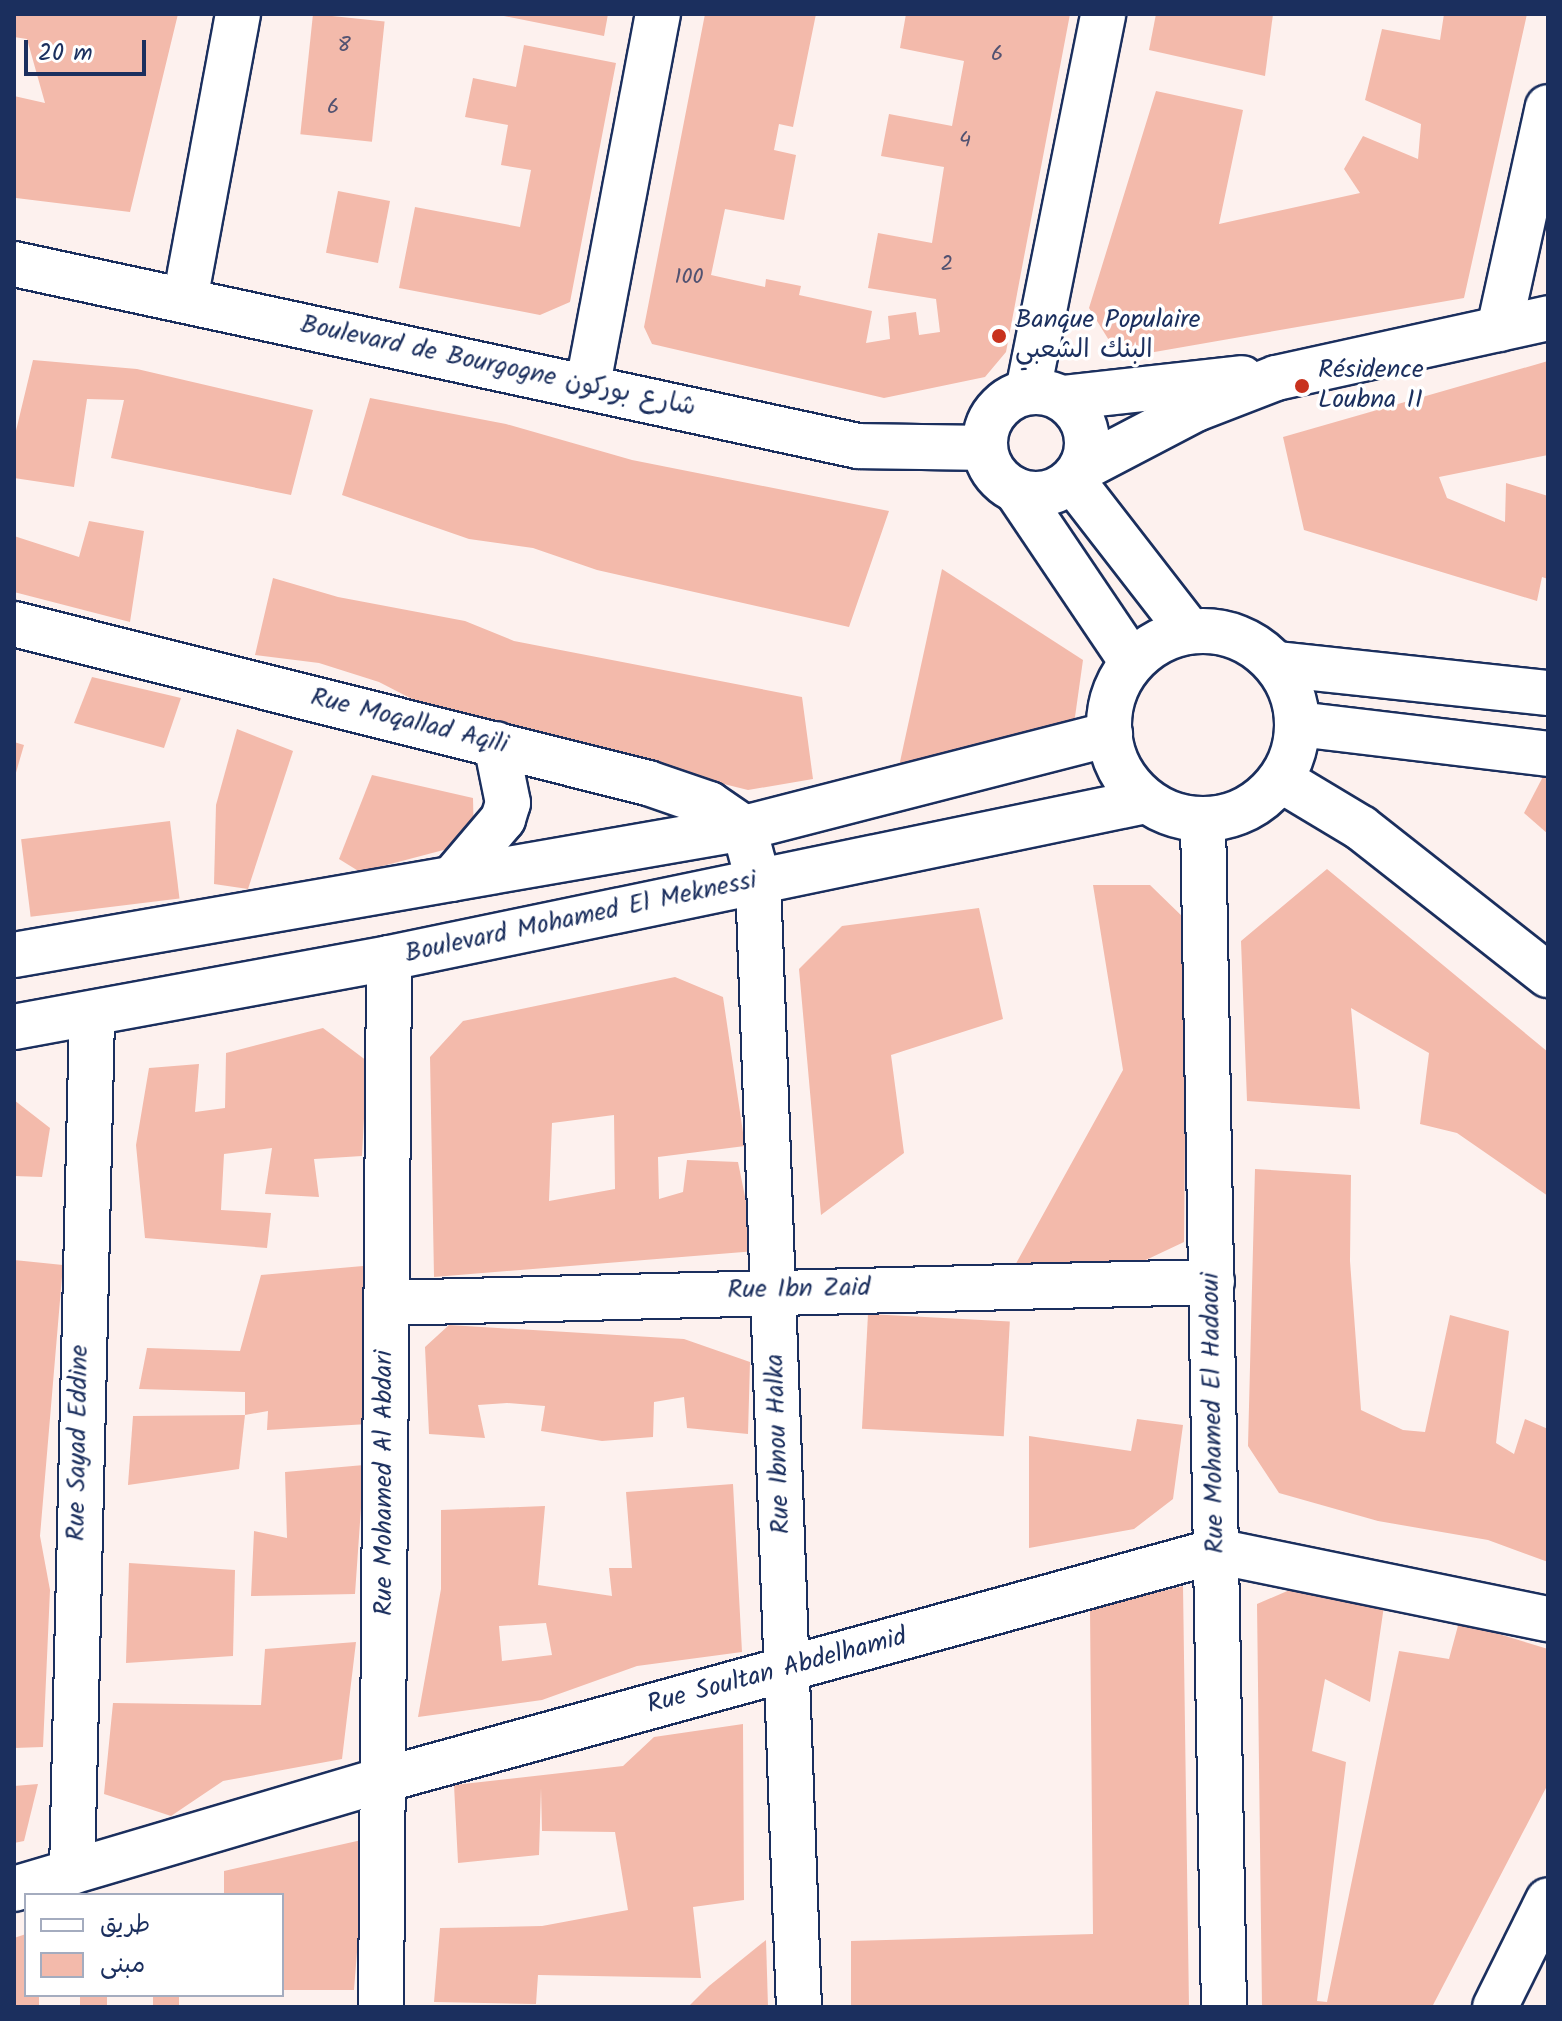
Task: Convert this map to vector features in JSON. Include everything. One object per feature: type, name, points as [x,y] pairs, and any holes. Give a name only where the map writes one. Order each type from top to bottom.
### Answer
[{"type":"street","points":[[185,300],[238,14]]},
{"type":"street","points":[[588,384],[658,14]]},
{"type":"street","points":[[1045,395],[1103,14]]},
{"type":"street","points":[[1499,329],[1548,107]]},
{"type":"street","name":"Boulevard de Bourgogne شارع بوركون","points":[[14,265],[588,384],[858,446],[985,448]]},
{"type":"street","points":[[1016,490],[1045,494],[1183,415],[1276,378],[1548,318]]},
{"type":"street","points":[[1132,662],[1016,490],[1000,480],[985,448],[993,414],[1045,395],[1169,382],[1276,378]]},
{"type":"street","points":[[1045,395],[1084,422],[1087,453],[1076,474]]},
{"type":"street","points":[[1076,474],[1189,631]]},
{"type":"street","name":"Rue Moqallad Aqili","points":[[14,624],[679,792],[744,828]]},
{"type":"street","points":[[1189,631],[1221,632],[1253,644],[1276,664],[1292,692],[1298,724],[1281,780],[1233,815],[1203,819],[1146,801],[1126,779],[1110,734],[1115,689],[1132,662],[1158,642],[1189,631]]},
{"type":"street","points":[[1276,664],[1548,693]]},
{"type":"street","points":[[1298,724],[1548,754]]},
{"type":"street","name":"Boulevard Mohamed El Meknessi","points":[[14,955],[744,828],[1110,734]]},
{"type":"street","points":[[452,879],[490,841],[506,811],[496,744]]},
{"type":"street","points":[[1281,780],[1361,828],[1548,975]]},
{"type":"street","name":"Boulevard Mohamed El Meknessi","points":[[14,1027],[389,958],[1146,801]]},
{"type":"street","name":"Rue Mohamed El Hadaoui","points":[[1203,819],[1224,2007]]},
{"type":"street","points":[[744,828],[758,880]]},
{"type":"street","name":"Rue Ibnou Halka","points":[[758,880],[799,2007]]},
{"type":"street","name":"Rue Mohamed Al Abdari","points":[[381,2007],[389,958]]},
{"type":"street","name":"Rue Sayad Eddine","points":[[72,1872],[92,1014]]},
{"type":"street","name":"Rue Ibn Zaid","points":[[386,1303],[773,1290],[1212,1282]]},
{"type":"street","name":"Rue Soultan Abdelhamid","points":[[14,1889],[383,1780],[1216,1551],[1548,1619]]},
{"type":"street","points":[[1495,2007],[1548,1900]]},
{"type":"building","points":[[14,14],[178,14],[130,212],[16,198],[14,96],[45,103],[27,39],[14,37]]},
{"type":"building","points":[[313,14],[385,22],[372,142],[300,134]]},
{"type":"building","points":[[494,14],[608,14],[604,36]]},
{"type":"building","points":[[705,14],[816,14],[793,127],[779,124],[774,150],[796,155],[784,220],[725,209],[711,275],[765,287],[766,279],[801,286],[799,295],[872,311],[866,343],[890,339],[888,316],[916,312],[919,335],[940,332],[936,299],[868,288],[878,233],[932,243],[944,167],[881,156],[889,114],[952,126],[964,61],[900,48],[906,14],[1070,14],[1006,352],[985,377],[884,398],[652,344],[644,327]]},
{"type":"building","points":[[1156,14],[1273,14],[1265,76],[1149,50]]},
{"type":"building","points":[[1444,14],[1527,14],[1464,298],[1120,358],[1089,308],[1156,91],[1243,110],[1219,224],[1360,193],[1344,169],[1363,136],[1418,159],[1421,124],[1365,100],[1382,29],[1440,40]]},
{"type":"building","points":[[524,45],[616,63],[570,302],[540,315],[399,288],[415,207],[520,227],[531,170],[501,165],[508,125],[465,117],[473,78],[516,87]]},
{"type":"building","points":[[338,191],[390,201],[378,263],[326,253]]},
{"type":"building","points":[[33,360],[137,369],[313,410],[291,495],[111,458],[124,400],[87,399],[74,487],[14,478],[14,439]]},
{"type":"building","points":[[1548,361],[1548,455],[1439,477],[1447,498],[1505,522],[1506,483],[1548,496],[1548,579],[1542,577],[1537,601],[1304,530],[1283,437]]},
{"type":"building","points":[[370,398],[506,424],[632,460],[889,511],[849,627],[597,570],[533,548],[469,539],[342,495]]},
{"type":"building","points":[[89,521],[144,531],[130,622],[14,592],[14,536],[79,557]]},
{"type":"building","points":[[942,569],[1083,660],[1073,731],[898,771]]},
{"type":"building","points":[[273,578],[338,597],[465,621],[514,641],[802,697],[813,779],[748,790],[441,714],[379,682],[319,663],[255,655]]},
{"type":"building","points":[[92,677],[181,698],[164,748],[74,723]]},
{"type":"building","points":[[237,729],[293,751],[248,889],[214,884],[216,805]]},
{"type":"building","points":[[14,742],[24,745],[15,776],[14,776]]},
{"type":"building","points":[[1548,767],[1548,834],[1524,813]]},
{"type":"building","points":[[372,775],[473,798],[474,842],[360,872],[339,859]]},
{"type":"building","points":[[170,821],[180,898],[31,917],[21,839]]},
{"type":"building","points":[[1327,869],[1548,1052],[1548,1196],[1457,1133],[1420,1124],[1429,1053],[1351,1008],[1360,1109],[1247,1101],[1241,941]]},
{"type":"building","points":[[1093,885],[1150,885],[1187,921],[1184,1242],[1131,1267],[1013,1269],[1123,1070]]},
{"type":"building","points":[[979,908],[1003,1019],[891,1055],[904,1153],[821,1215],[799,969],[842,926]]},
{"type":"building","points":[[675,977],[723,997],[745,1146],[658,1157],[659,1199],[683,1192],[687,1160],[738,1162],[756,1251],[434,1277],[430,1057],[463,1021]],"holes":[[[614,1115],[615,1189],[549,1201],[552,1123]]]},
{"type":"building","points":[[323,1028],[367,1061],[362,1156],[314,1159],[319,1197],[265,1194],[272,1148],[224,1154],[221,1210],[271,1213],[267,1248],[145,1238],[136,1145],[149,1068],[199,1064],[195,1112],[225,1108],[226,1053]]},
{"type":"building","points":[[14,1100],[50,1128],[42,1177],[14,1176]]},
{"type":"building","points":[[1255,1169],[1351,1175],[1350,1261],[1361,1410],[1403,1430],[1425,1432],[1450,1315],[1509,1331],[1496,1443],[1514,1454],[1525,1419],[1548,1429],[1548,1562],[1488,1540],[1378,1521],[1279,1493],[1248,1446]]},
{"type":"building","points":[[14,1260],[63,1265],[40,1536],[50,1590],[43,1747],[14,1748]]},
{"type":"building","points":[[363,1266],[371,1349],[368,1424],[267,1430],[268,1411],[245,1415],[245,1392],[139,1389],[147,1348],[240,1351],[261,1275]]},
{"type":"building","points":[[868,1314],[1010,1321],[1004,1436],[862,1429]]},
{"type":"building","points":[[449,1325],[684,1339],[750,1362],[748,1434],[687,1428],[684,1397],[654,1402],[653,1437],[602,1441],[541,1431],[545,1406],[507,1403],[478,1405],[485,1438],[429,1434],[425,1347]]},
{"type":"building","points":[[245,1415],[239,1469],[128,1485],[133,1416]]},
{"type":"building","points":[[1137,1419],[1183,1425],[1173,1499],[1134,1529],[1029,1548],[1029,1436],[1131,1451]]},
{"type":"building","points":[[364,1465],[355,1594],[251,1596],[254,1531],[287,1538],[285,1472]]},
{"type":"building","points":[[733,1484],[742,1652],[637,1666],[542,1700],[418,1717],[441,1589],[441,1510],[545,1506],[538,1585],[612,1596],[609,1568],[632,1568],[626,1492]],"holes":[[[546,1623],[552,1655],[502,1661],[499,1626]]]},
{"type":"building","points":[[129,1563],[235,1570],[233,1656],[126,1663]]},
{"type":"building","points":[[1183,1586],[1189,2007],[851,2007],[851,1941],[1093,1934],[1090,1609]]},
{"type":"building","points":[[1292,1589],[1384,1606],[1370,1702],[1325,1679],[1312,1751],[1346,1762],[1317,2001],[1327,2002],[1399,1651],[1449,1659],[1459,1622],[1548,1649],[1548,1784],[1432,2007],[1262,2007],[1257,1604]]},
{"type":"building","points":[[356,1642],[342,1759],[223,1781],[171,1816],[104,1794],[113,1703],[261,1705],[265,1649]]},
{"type":"building","points":[[743,1724],[744,1900],[693,1907],[701,1978],[538,1975],[536,2004],[434,2002],[440,1928],[542,1926],[628,1910],[615,1832],[542,1831],[541,1788],[539,1855],[458,1863],[454,1785],[623,1766],[654,1737]]},
{"type":"building","points":[[38,1784],[24,1841],[14,1843],[14,1786]]},
{"type":"building","points":[[366,1839],[354,1990],[284,1990],[284,1893],[224,1893],[224,1871]]},
{"type":"building","points":[[24,1935],[24,1997],[39,1997],[39,2007],[14,2007],[14,1938]]},
{"type":"building","points":[[766,1940],[768,2007],[688,2007],[709,1986]]},
{"type":"building","points":[[80,1997],[107,1997],[107,2007],[80,2007]]},
{"type":"building","points":[[153,1997],[179,1997],[179,2007],[153,2007]]},
{"type":"place","name":"Banque Populaire البنك الشعبي","points":[[999,336]]},
{"type":"place","name":"Résidence Loubna II","points":[[1302,386]]}]
